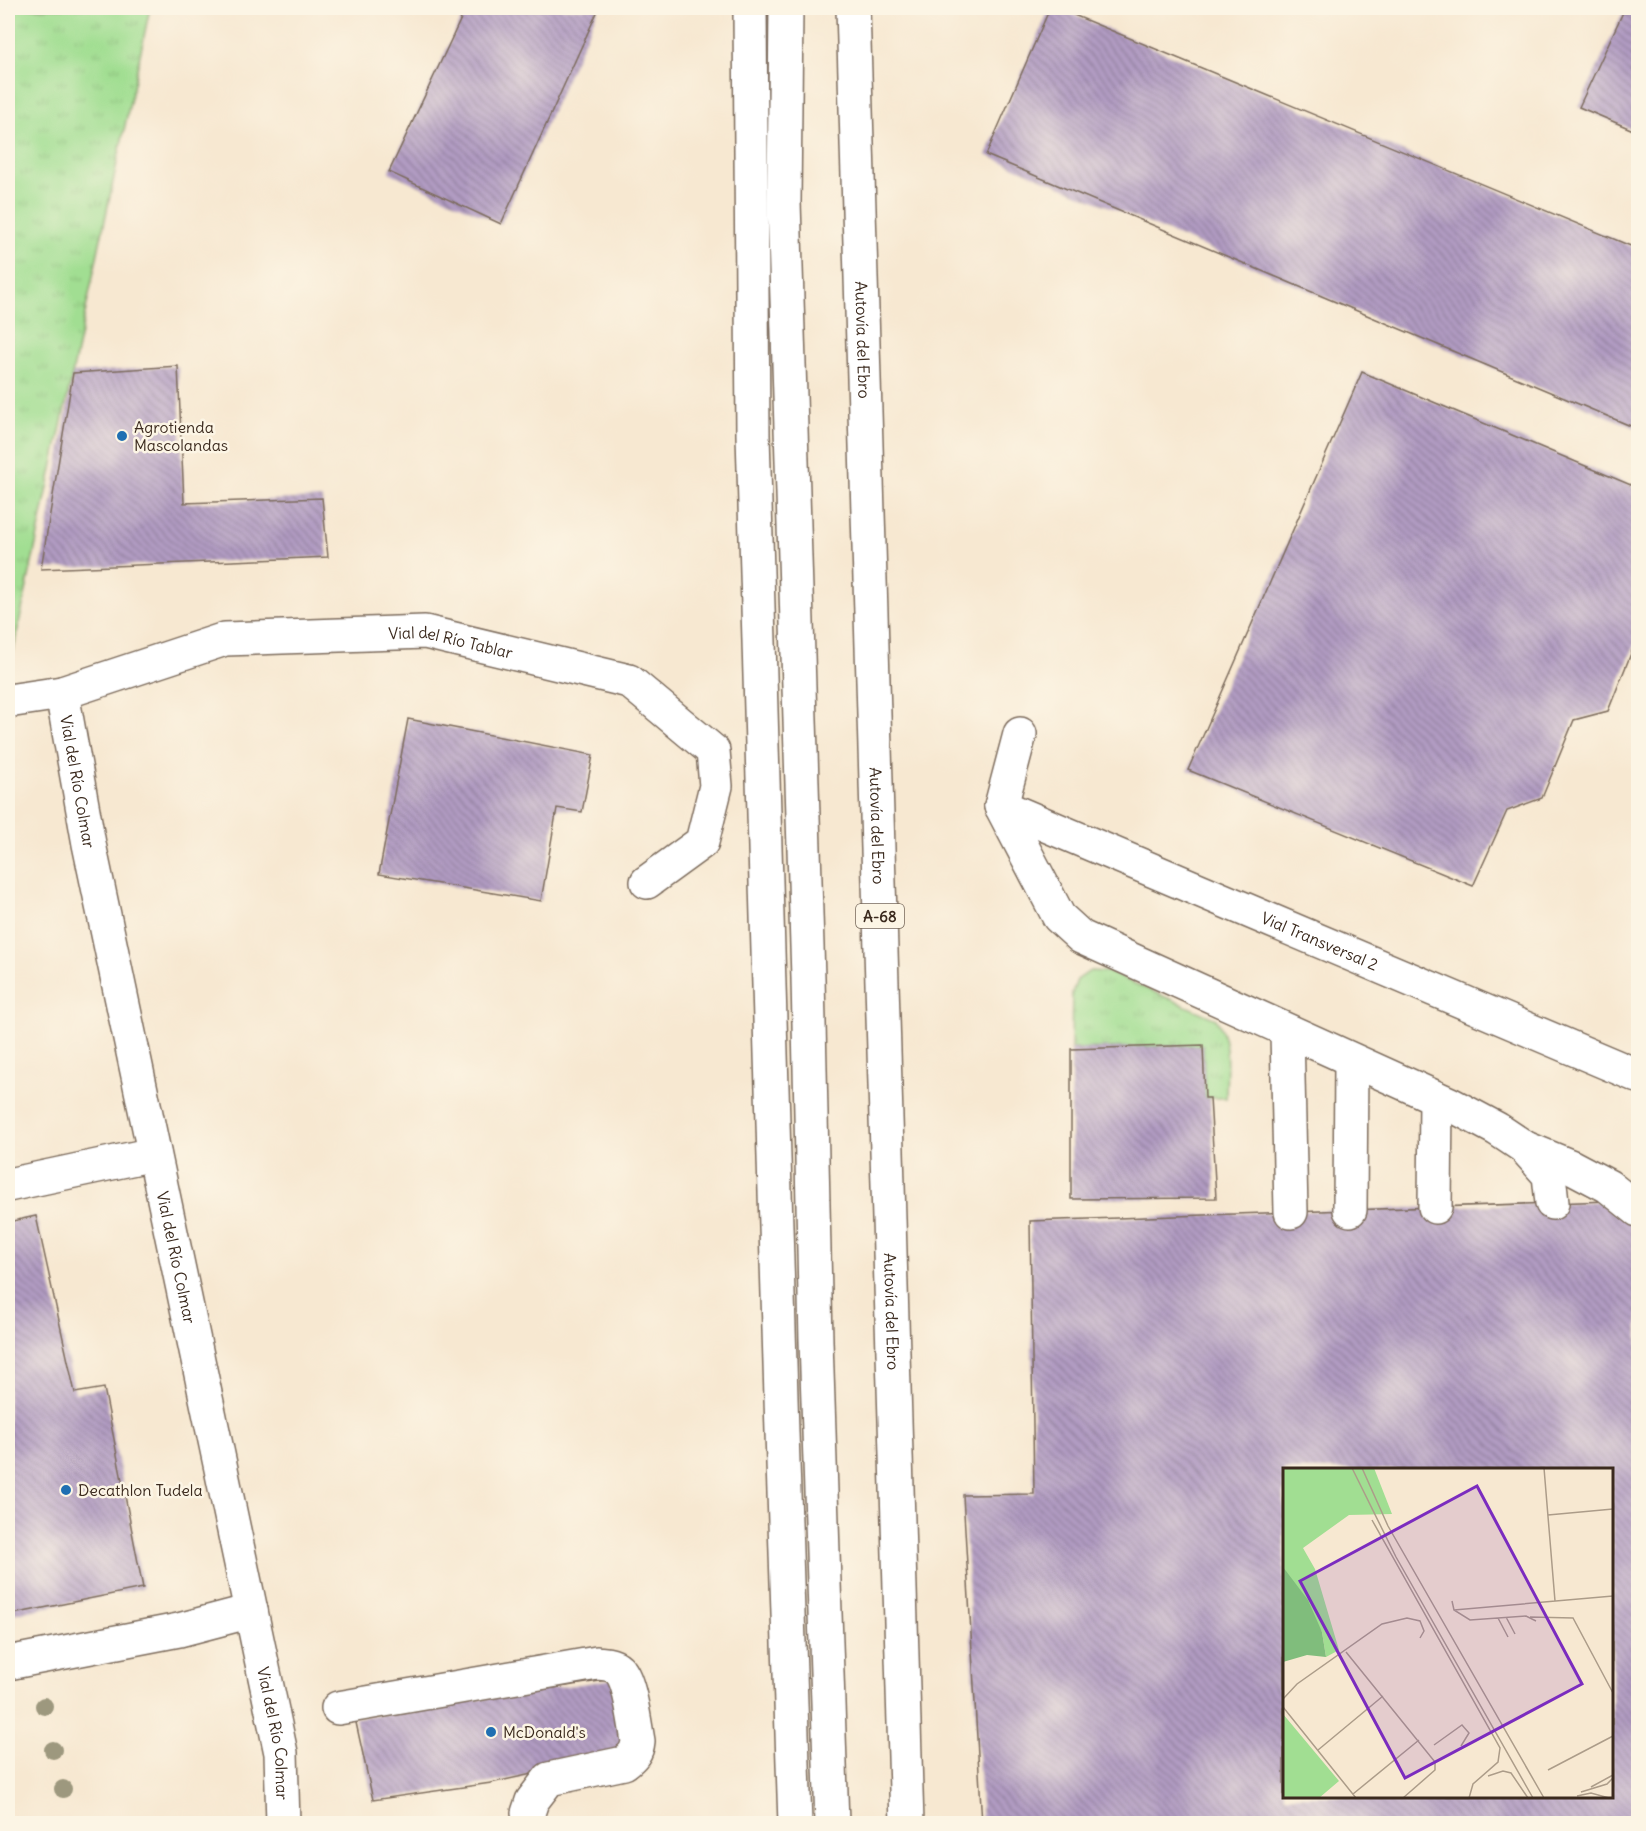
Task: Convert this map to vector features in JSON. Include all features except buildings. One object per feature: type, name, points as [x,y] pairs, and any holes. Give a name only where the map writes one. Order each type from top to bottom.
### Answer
[{"type":"main road","points":[[750,8],[753,435],[795,1824]]},
{"type":"main road","points":[[786,8],[784,202],[816,1353],[832,1824]]},
{"type":"main road","name":"Autovía del Ebro","points":[[853,8],[907,1824]]},
{"type":"main road","name":"Vial del Río Tablar","points":[[8,701],[62,693],[225,639],[425,632],[629,681],[713,751],[716,786],[702,842],[647,882]]},
{"type":"main road","name":"Vial del Río Colmar","points":[[62,693],[89,844],[281,1753],[283,1824]]},
{"type":"main road","points":[[1020,734],[1000,806],[1059,917],[1081,937],[1436,1098],[1497,1129],[1524,1147],[1572,1167],[1608,1186],[1638,1210]]},
{"type":"main road","name":"Vial Transversal 2","points":[[1000,806],[1638,1076]]},
{"type":"main road","points":[[1287,1032],[1291,1212]]},
{"type":"main road","points":[[1350,1210],[1351,1060]]},
{"type":"main road","points":[[1435,1207],[1436,1098]]},
{"type":"main road","points":[[1524,1147],[1549,1175],[1552,1203]]},
{"type":"main road","points":[[8,1185],[154,1154]]},
{"type":"main road","points":[[8,1663],[168,1632],[251,1611]]},
{"type":"main road","points":[[338,1708],[597,1663],[609,1664],[620,1671],[628,1688],[638,1741],[637,1749],[633,1756],[624,1762],[549,1779],[532,1801],[528,1813]]},
{"type":"green space","points":[[8,8],[150,8],[13,652],[8,652]]},
{"type":"green space","points":[[1090,971],[1108,972],[1216,1019],[1226,1047],[1226,1098],[1205,1098],[1203,1045],[1071,1049],[1072,993],[1077,980]]},
{"type":"place","name":"Agrotienda Mascolandas","points":[[122,436]]},
{"type":"place","name":"Decathlon Tudela","points":[[66,1490]]},
{"type":"place","name":"McDonald's","points":[[491,1732]]}]
